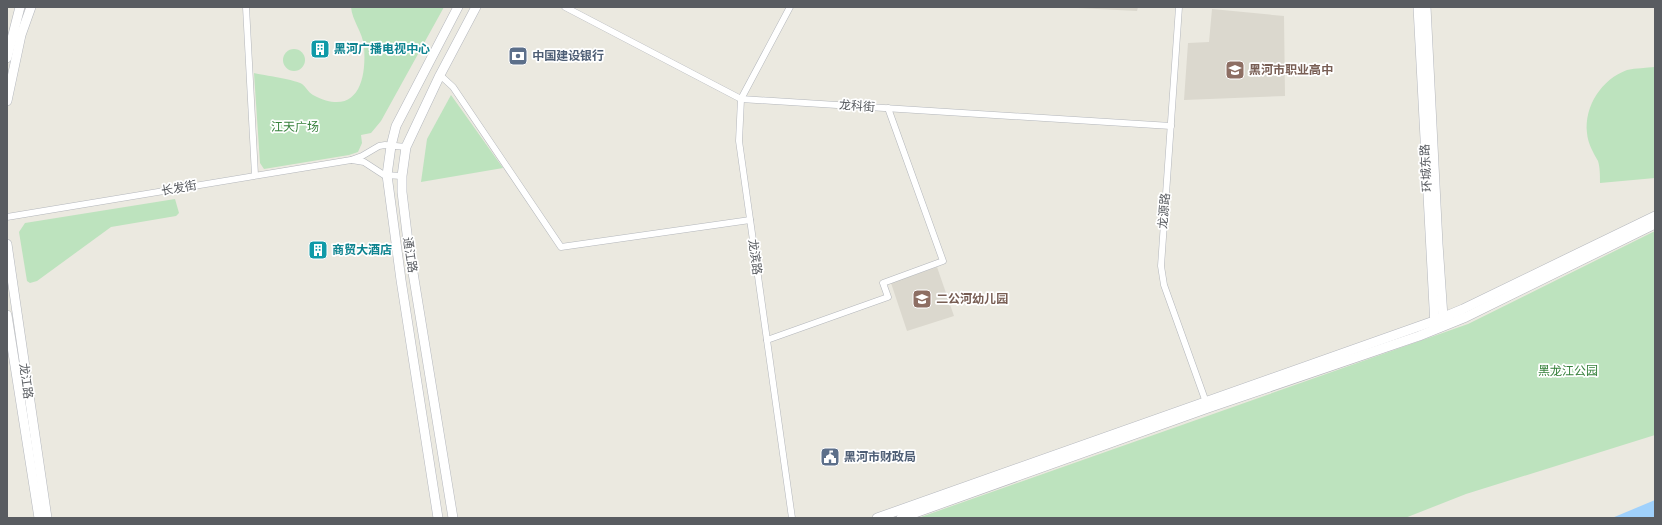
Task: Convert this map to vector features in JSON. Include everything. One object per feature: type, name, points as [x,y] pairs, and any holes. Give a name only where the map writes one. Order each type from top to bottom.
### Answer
[{"type":"street","points":[[7,58],[20,7]]},
{"type":"street","points":[[7,101],[21,35],[31,7]]},
{"type":"street","points":[[246,7],[255,175]]},
{"type":"street","name":"通江路","points":[[438,518],[400,273],[387,175],[391,146],[398,121],[458,7]]},
{"type":"street","name":"通江路","points":[[453,518],[408,242],[402,176],[406,147],[440,75],[476,7]]},
{"type":"street","name":"龙科街","points":[[565,7],[741,99],[1171,126]]},
{"type":"street","name":"龙滨路","points":[[790,7],[741,99],[739,141],[792,518]]},
{"type":"street","name":"龙源路","points":[[1179,7],[1161,266],[1164,285],[1206,405]]},
{"type":"street","name":"环城东路","points":[[1418,7],[1435,325]]},
{"type":"street","name":"环城东路","points":[[1426,7],[1438,244],[1445,321]]},
{"type":"street","points":[[440,75],[453,87],[561,247],[750,220]]},
{"type":"street","points":[[767,340],[888,297],[883,283],[943,261],[888,108]]},
{"type":"street","name":"长发街","points":[[7,217],[351,160],[362,156],[379,146],[406,147]]},
{"type":"street","name":"长发街","points":[[351,160],[364,162],[387,175],[402,176]]},
{"type":"street","points":[[877,518],[1435,325],[1655,216]]},
{"type":"street","points":[[1445,321],[1466,317],[1655,224]]},
{"type":"street","name":"龙江路","points":[[7,244],[47,518]]},
{"type":"street","name":"龙江路","points":[[7,315],[39,518]]},
{"type":"street","points":[[901,518],[1206,405]]},
{"type":"shaded area","points":[[1058,7],[1138,7],[1137,11]]},
{"type":"shaded area","name":"黑河市职业高中","points":[[1212,9],[1284,16],[1285,96],[1184,100],[1188,43],[1209,42]]},
{"type":"shaded area","name":"二公河幼儿园","points":[[937,267],[954,316],[907,331],[891,283]]},
{"type":"green space","name":"江天广场","points":[[351,7],[444,7],[381,121],[371,133],[361,135],[362,143],[358,152],[349,155],[264,169],[260,163],[254,73],[299,82],[313,95],[327,101],[339,102],[348,99],[355,93],[360,84],[364,61],[363,42],[360,31],[353,17]]},
{"type":"green space","points":[[294,49],[298,50],[304,56],[304,64],[298,70],[294,71],[290,70],[284,64],[283,60],[284,56],[290,50]]},
{"type":"green space","points":[[1655,67],[1655,178],[1600,183],[1599,163],[1590,144],[1587,133],[1588,113],[1596,95],[1618,74],[1637,68]]},
{"type":"green space","points":[[451,95],[503,168],[421,182],[427,139]]},
{"type":"green space","points":[[175,199],[179,213],[176,216],[111,227],[37,281],[30,283],[27,281],[19,232],[25,223]]},
{"type":"green space","name":"黑龙江公园","points":[[1655,231],[1655,435],[1466,494],[1405,518],[918,518],[1468,324]]},
{"type":"water","points":[[1655,500],[1655,518],[1612,518]]},
{"type":"place","name":"黑河广播电视中心","points":[[320,49]]},
{"type":"place","name":"中国建设银行","points":[[518,56]]},
{"type":"place","name":"黑河市职业高中","points":[[1235,70]]},
{"type":"place","name":"商贸大酒店","points":[[318,250]]},
{"type":"place","name":"二公河幼儿园","points":[[922,299]]},
{"type":"place","name":"黑河市财政局","points":[[830,457]]}]
